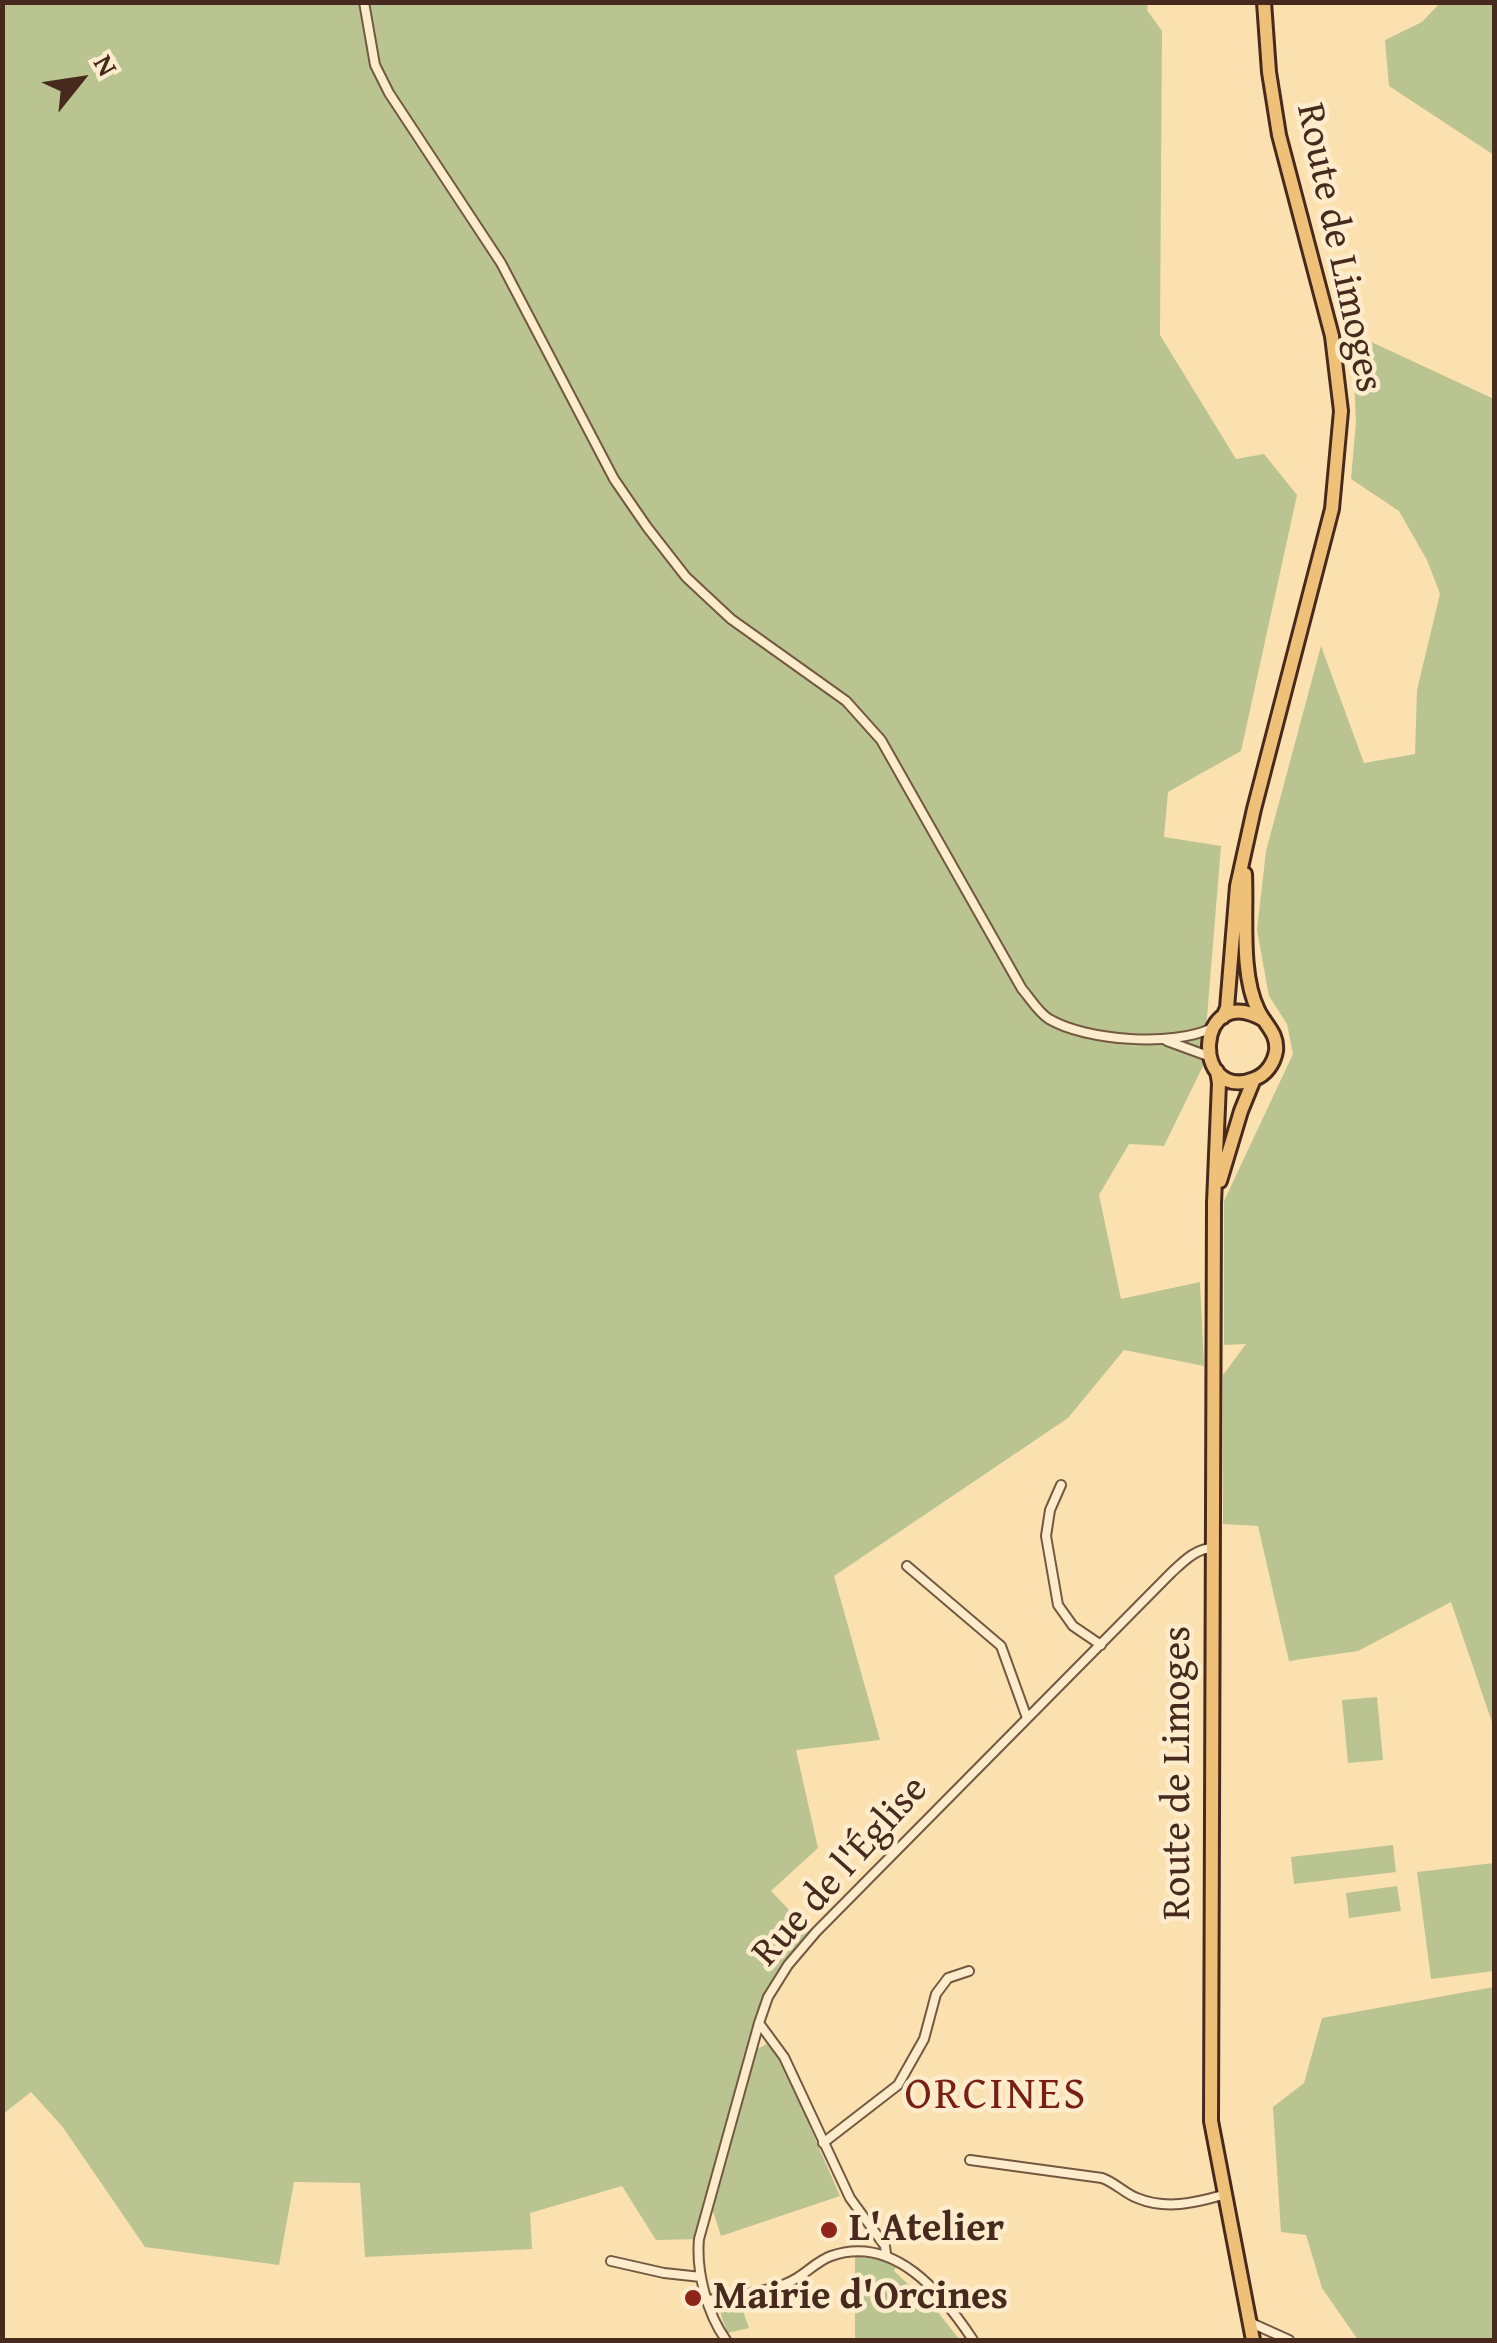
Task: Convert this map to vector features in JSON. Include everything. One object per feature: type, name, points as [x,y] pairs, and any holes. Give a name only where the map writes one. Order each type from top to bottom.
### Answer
[{"type":"main road","name":"Route de Limoges","points":[[1217,1023],[1227,1008],[1237,886],[1332,508],[1342,410],[1332,336],[1279,135],[1264,2]]},
{"type":"main road","name":"Route de Limoges","points":[[1244,855],[1246,951],[1256,1008],[1264,1020]]},
{"type":"main road","points":[[1244,1012],[1264,1020],[1272,1029],[1276,1052],[1264,1073],[1254,1079],[1234,1081],[1217,1071],[1208,1056],[1207,1042],[1217,1023],[1244,1012]]},
{"type":"main road","name":"Route de Limoges","points":[[1217,1071],[1210,2108],[1253,2340]]},
{"type":"main road","name":"Route de Limoges","points":[[1214,1203],[1254,1079]]},
{"type":"street","points":[[364,2],[375,66],[389,94],[500,263],[614,479],[672,560],[731,619],[846,701],[881,740],[1022,989],[1046,1018],[1077,1030],[1163,1040],[1208,1056]]},
{"type":"street","points":[[1163,1040],[1196,1036],[1217,1023]]},
{"type":"street","points":[[1062,1485],[1050,1510],[1046,1536],[1058,1606],[1073,1626],[1101,1646]]},
{"type":"street","name":"Rue de l'Église","points":[[725,2339],[697,2262],[699,2239],[768,1997],[809,1940],[1171,1573],[1205,1548],[1214,1548]]},
{"type":"street","points":[[907,1566],[1000,1646],[1027,1718]]},
{"type":"street","points":[[823,2143],[898,2085],[924,2039],[936,1994],[948,1978],[969,1971]]},
{"type":"street","points":[[759,2023],[784,2057],[850,2198],[885,2246],[886,2254]]},
{"type":"street","points":[[970,2160],[1102,2178],[1133,2197],[1158,2205],[1188,2204],[1224,2195]]},
{"type":"street","points":[[709,2300],[780,2286],[796,2280],[829,2256],[851,2251],[886,2254],[900,2261],[936,2294],[973,2340]]},
{"type":"street","points":[[611,2260],[664,2274],[701,2277]]},
{"type":"street","points":[[1249,2322],[1289,2340]]},
{"type":"street","points":[[710,2340],[725,2339]]},
{"type":"green space","points":[[3,3],[1148,3],[1147,10],[1162,31],[1160,335],[1236,459],[1264,454],[1297,495],[1241,751],[1168,792],[1164,837],[1221,846],[1203,1066],[1164,1146],[1129,1144],[1099,1195],[1121,1299],[1200,1282],[1204,1366],[1124,1350],[1068,1418],[834,1576],[880,1740],[796,1750],[818,1848],[771,1891],[813,1935],[768,1997],[699,2239],[656,2240],[622,2186],[530,2213],[532,2249],[365,2257],[360,2183],[294,2182],[279,2265],[145,2247],[62,2126],[31,2092],[3,2114]]},
{"type":"green space","points":[[1440,3],[1494,3],[1494,155],[1389,86],[1385,40],[1422,22]]},
{"type":"green space","points":[[1352,333],[1494,399],[1494,1728],[1451,1602],[1358,1651],[1289,1661],[1258,1526],[1223,1524],[1223,1375],[1246,1344],[1224,1345],[1224,1201],[1293,1054],[1287,1024],[1269,996],[1257,930],[1266,851],[1321,646],[1364,763],[1415,754],[1417,690],[1440,594],[1427,560],[1399,511],[1351,479],[1356,422]]},
{"type":"green space","points":[[1377,1697],[1383,1760],[1348,1763],[1342,1700]]},
{"type":"green space","points":[[1393,1845],[1396,1872],[1294,1884],[1291,1857]]},
{"type":"green space","points":[[1494,1863],[1494,1971],[1431,1979],[1417,1872]]},
{"type":"green space","points":[[1397,1886],[1401,1911],[1349,1918],[1346,1893]]},
{"type":"green space","points":[[1494,1987],[1494,2340],[1358,2340],[1322,2288],[1306,2235],[1281,2232],[1273,2107],[1304,2083],[1322,2018]]},
{"type":"green space","points":[[769,2043],[780,2058],[840,2196],[721,2236],[711,2205],[755,2050]]},
{"type":"green space","points":[[855,2256],[898,2263],[894,2271],[937,2311],[960,2340],[855,2340]]},
{"type":"green space","points":[[739,2300],[749,2328],[727,2333],[718,2305]]},
{"type":"place","name":"L'Atelier","points":[[829,2230]]},
{"type":"place","name":"Mairie d'Orcines","points":[[693,2298]]},
{"type":"district","name":"ORCINES","points":[[996,2097]]}]
